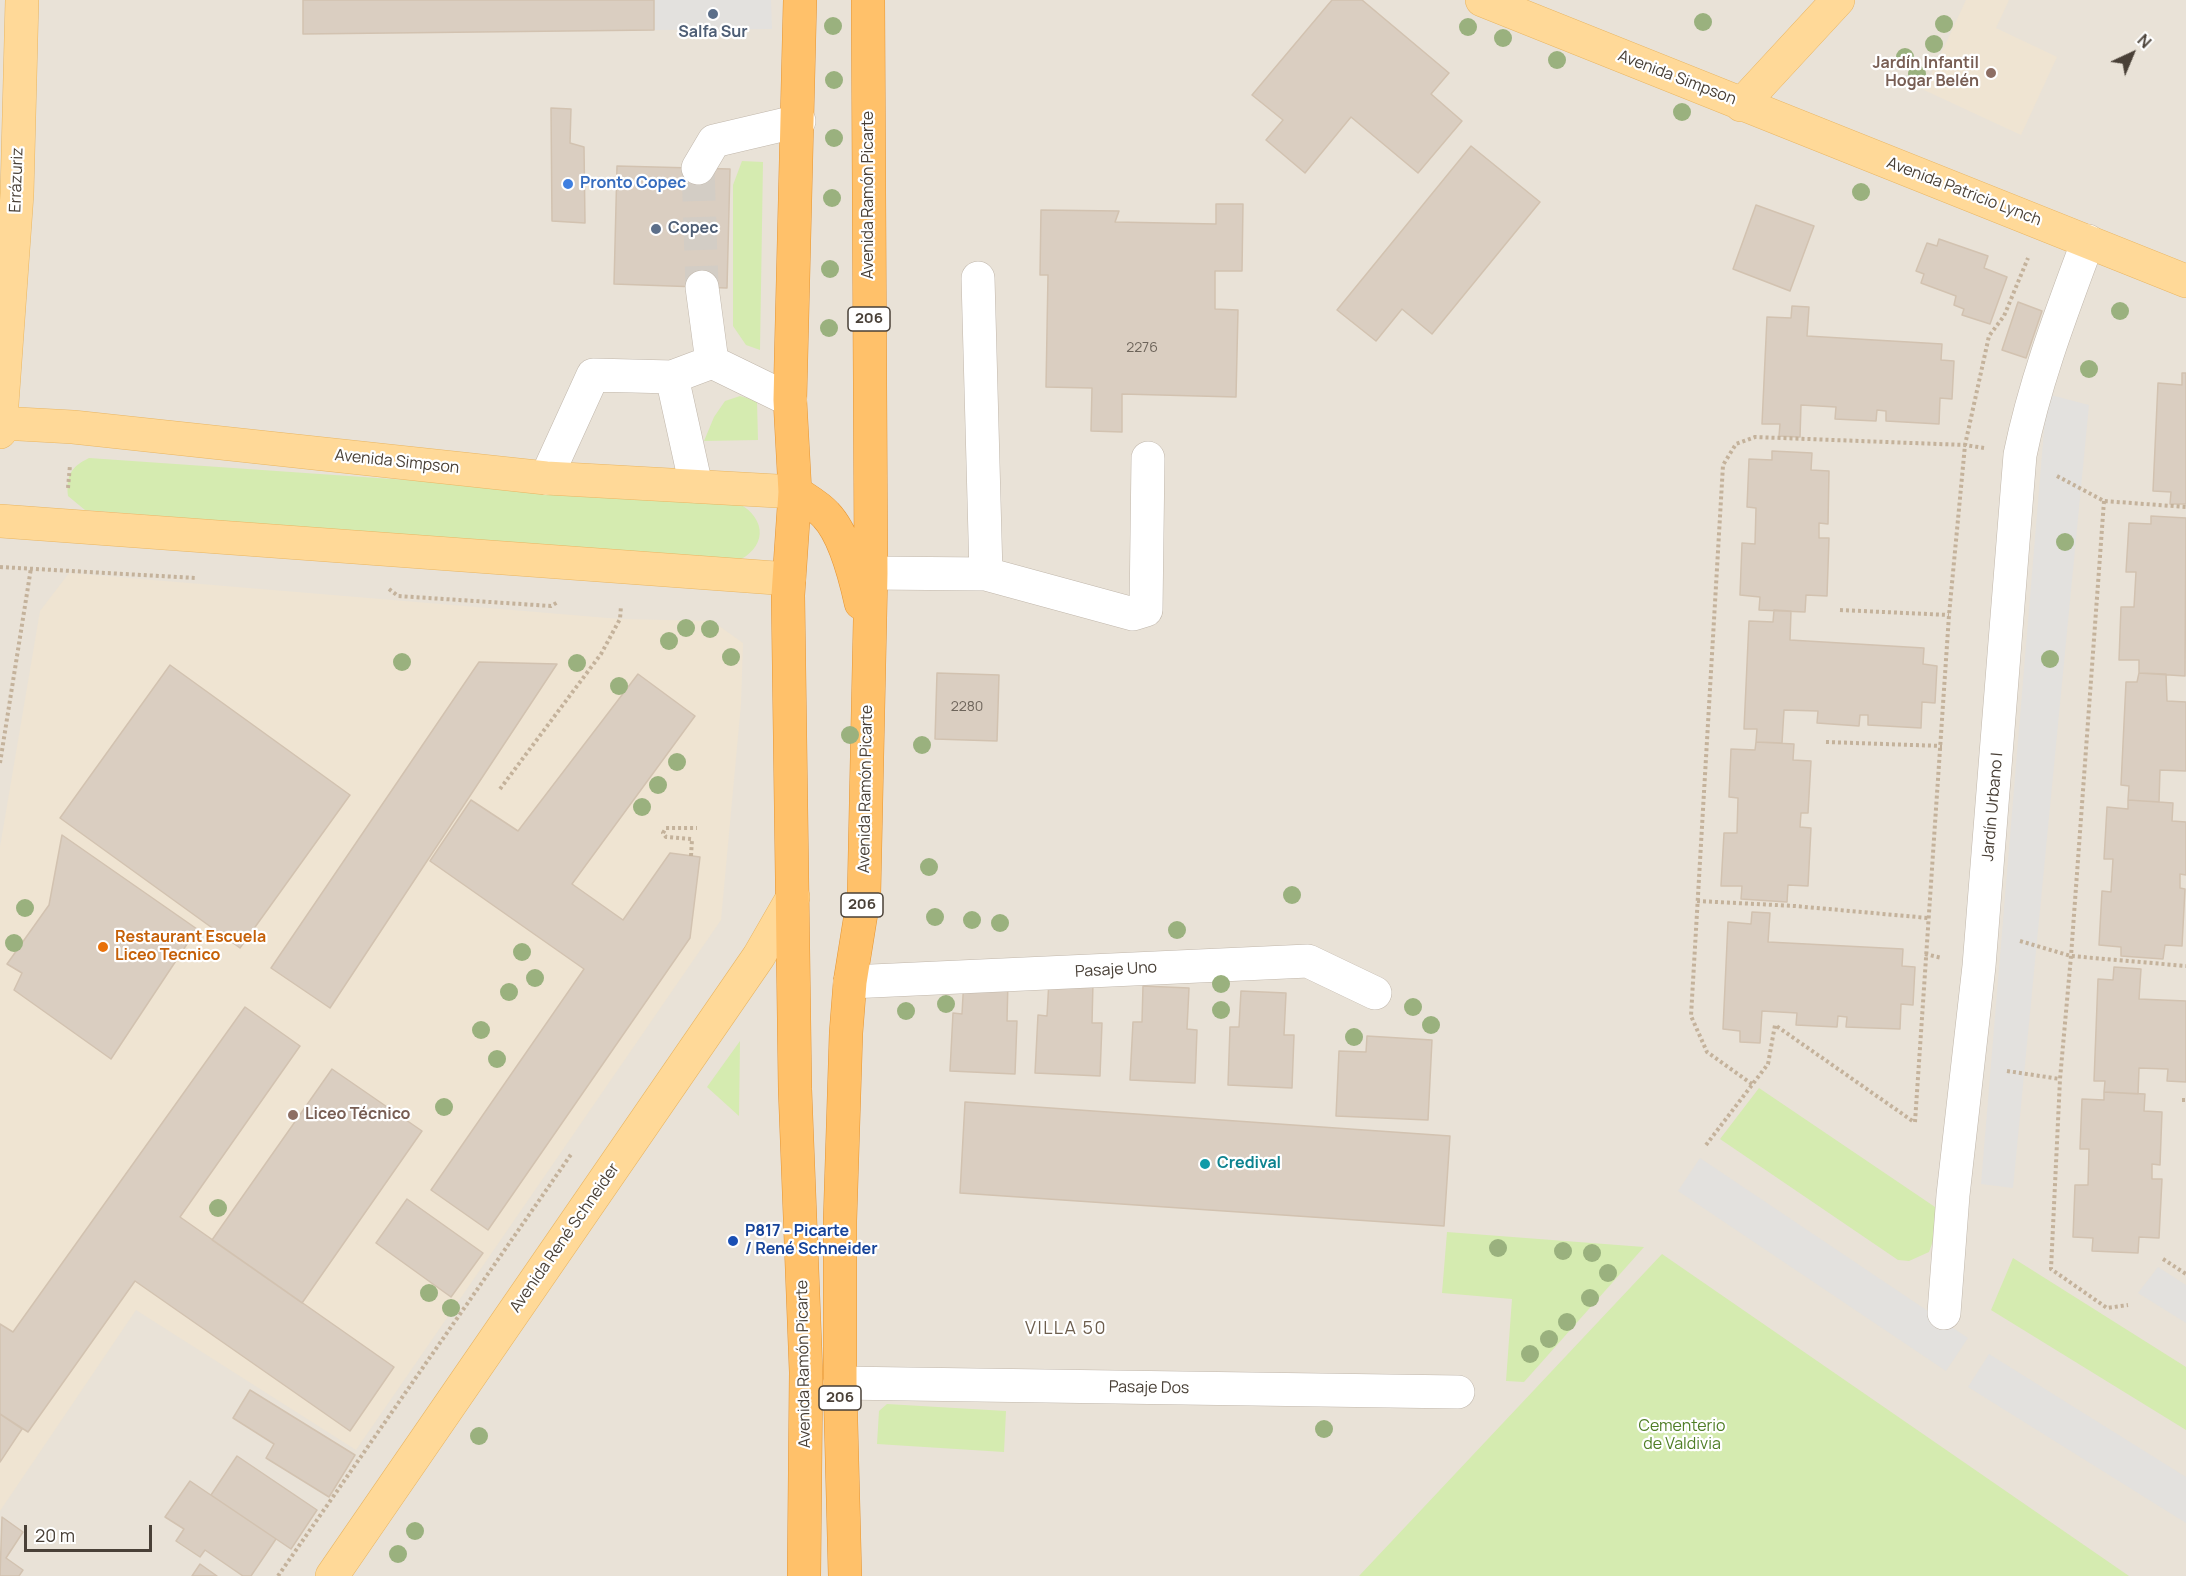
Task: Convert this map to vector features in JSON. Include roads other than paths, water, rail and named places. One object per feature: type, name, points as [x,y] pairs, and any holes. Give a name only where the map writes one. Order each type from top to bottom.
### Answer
[{"type":"highway","name":"Avenida Ramón Picarte","points":[[800,0],[799,121],[790,400],[795,492],[789,579],[795,1089],[806,1372],[804,1576]]},
{"type":"highway","name":"Avenida Ramón Picarte","points":[[844,1576],[840,1383],[840,1221],[846,1033],[850,982],[864,895],[871,573],[868,0]]},
{"type":"highway","points":[[795,492],[826,514],[839,535],[856,581],[868,637]]},
{"type":"main road","name":"Errázuriz","points":[[0,426],[17,194],[22,0]]},
{"type":"main road","name":"Avenida Simpson","points":[[1482,0],[1741,105],[1838,0]]},
{"type":"main road","name":"Avenida Patricio Lynch","points":[[1741,105],[2186,281]]},
{"type":"main road","name":"Avenida Simpson","points":[[0,426],[73,427],[546,478],[795,492]]},
{"type":"main road","points":[[0,521],[789,579]]},
{"type":"main road","name":"Avenida René Schneider","points":[[332,1576],[759,956],[793,897]]},
{"type":"street","points":[[698,168],[714,141],[799,121]]},
{"type":"street","name":"Jardín Urbano I","points":[[1944,1313],[1953,1196],[1982,930],[2020,455],[2028,416],[2063,306],[2088,241]]},
{"type":"street","points":[[978,278],[986,574]]},
{"type":"street","points":[[702,287],[712,362]]},
{"type":"street","points":[[546,478],[593,375],[672,377],[712,362],[790,400]]},
{"type":"street","points":[[672,377],[696,486]]},
{"type":"street","points":[[871,573],[986,574],[1133,614],[1146,610],[1148,458]]},
{"type":"street","name":"Pasaje Uno","points":[[850,982],[1308,961],[1376,993]]},
{"type":"street","name":"Pasaje Dos","points":[[840,1383],[1458,1392]]},
{"type":"tunnel","points":[[698,168],[702,287]]},
{"type":"place","name":"Salfa Sur","points":[[713,14]]},
{"type":"place","name":"Jardín Infantil Hogar Belén","points":[[1991,73]]},
{"type":"place","name":"Pronto Copec","points":[[568,184]]},
{"type":"place","name":"Copec","points":[[656,229]]},
{"type":"place","name":"Restaurant Escuela Liceo Tecnico","points":[[103,947]]},
{"type":"place","name":"Liceo Técnico","points":[[293,1115]]},
{"type":"place","name":"Credival","points":[[1205,1164]]},
{"type":"place","name":"P817 - Picarte / René Schneider","points":[[733,1241]]},
{"type":"district","name":"VILLA 50","points":[[1066,1329]]},
{"type":"park label","name":"Cementerio de Valdivia","points":[[1682,1436]]}]
